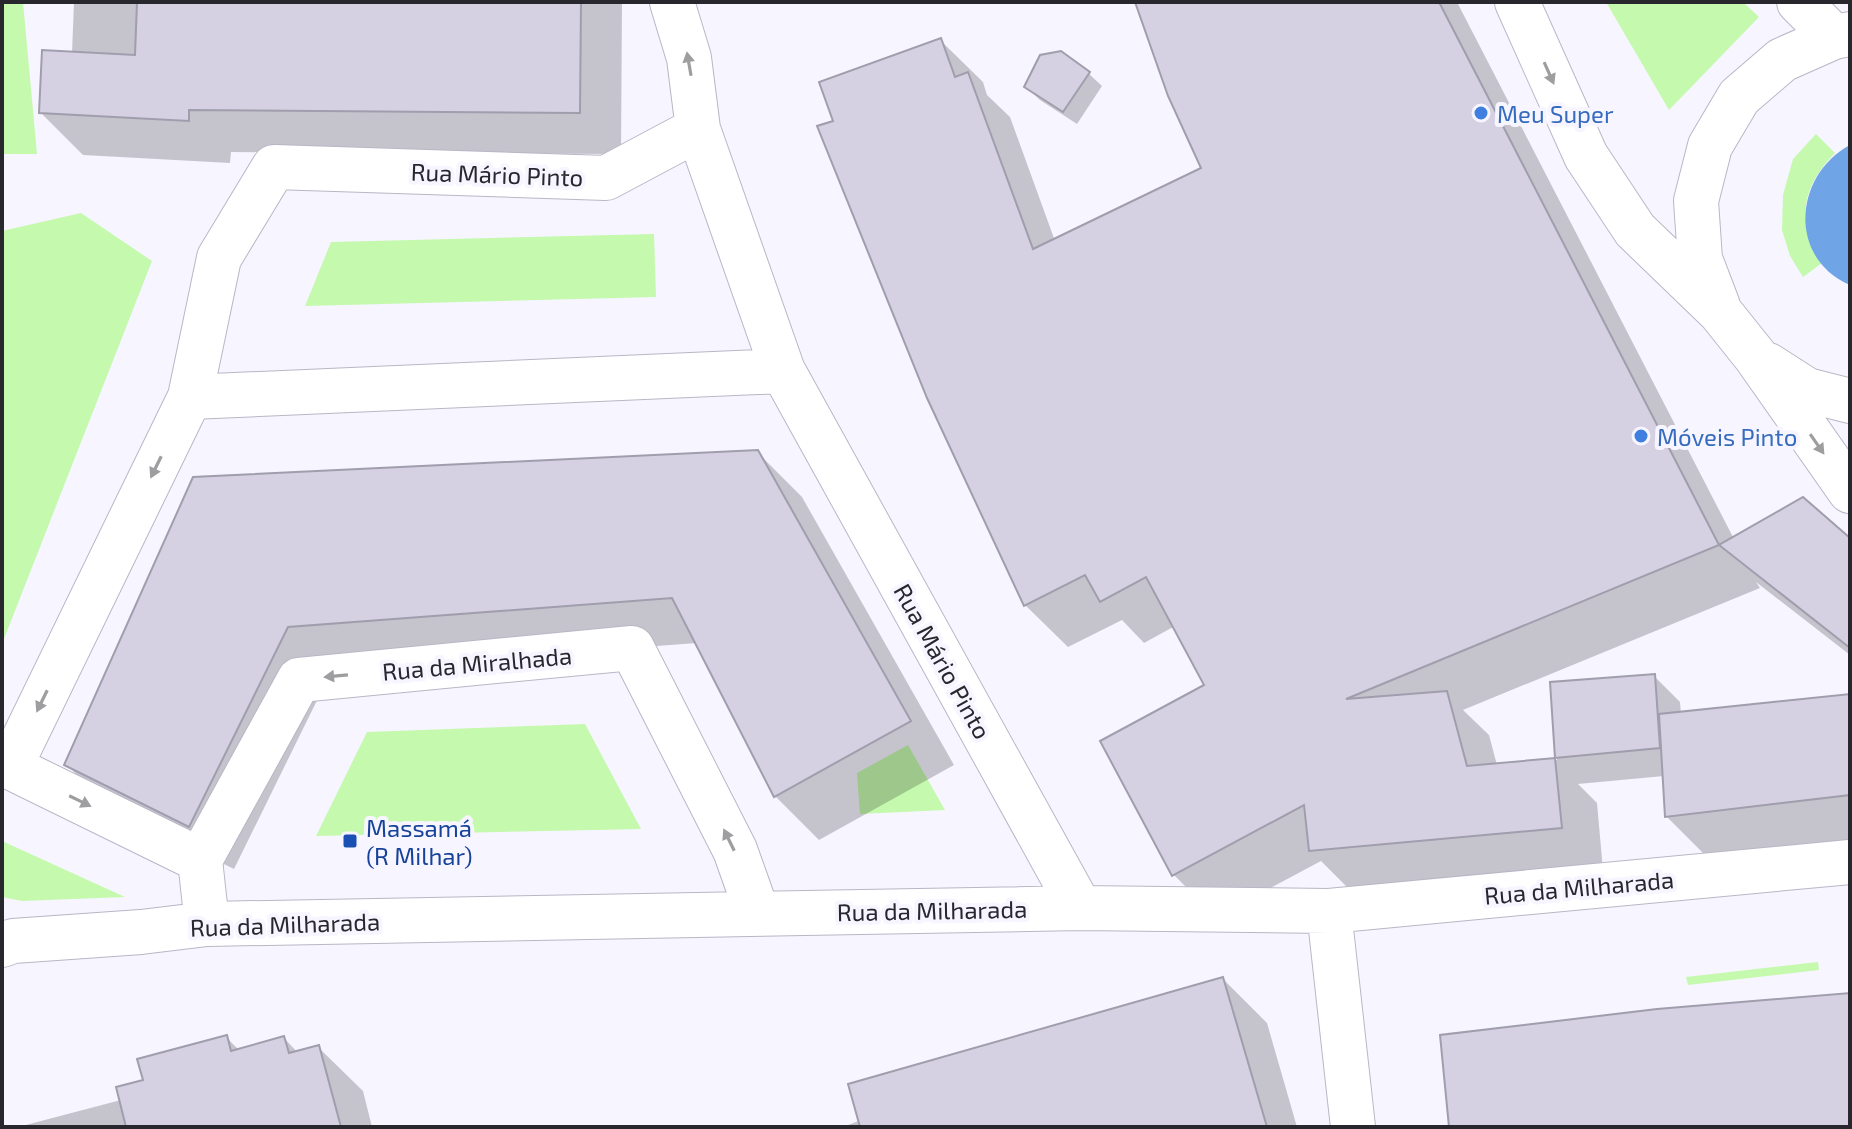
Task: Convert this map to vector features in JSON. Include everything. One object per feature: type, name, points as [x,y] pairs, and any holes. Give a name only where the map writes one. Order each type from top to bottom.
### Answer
[{"type":"street","points":[[672,2],[689,58],[698,129]]},
{"type":"street","points":[[1517,2],[1586,156],[1635,230],[1720,312],[1756,357],[1850,491]]},
{"type":"street","points":[[1720,312],[1700,259],[1696,201],[1710,146],[1739,97],[1782,60],[1842,35],[1799,2]]},
{"type":"street","name":"Rua Mário Pinto","points":[[200,860],[10,767],[190,397],[219,258],[274,167],[606,178],[698,129],[783,371],[1080,908]]},
{"type":"street","points":[[1756,357],[1807,390],[1850,401]]},
{"type":"street","points":[[190,397],[783,371]]},
{"type":"street","name":"Rua da Miralhada","points":[[200,860],[299,680],[632,648],[735,850],[757,912]]},
{"type":"street","points":[[200,860],[207,924]]},
{"type":"street","name":"Rua da Milharada","points":[[6,941],[141,932],[207,924],[1080,908],[1329,911],[1850,862]]},
{"type":"street","points":[[1329,911],[1353,1127]]},
{"type":"green space","points":[[2,2],[23,2],[37,154],[2,154]]},
{"type":"green space","points":[[1606,2],[1743,2],[1759,17],[1669,110]]},
{"type":"green space","points":[[1816,134],[1835,153],[1823,166],[1809,192],[1806,219],[1822,263],[1803,277],[1790,256],[1782,230],[1783,195],[1793,159]]},
{"type":"green space","points":[[81,213],[152,261],[2,644],[2,231]]},
{"type":"green space","points":[[654,234],[656,297],[305,306],[331,242]]},
{"type":"green space","points":[[585,724],[641,829],[316,836],[367,732]]},
{"type":"green space","points":[[908,745],[945,810],[860,814],[857,773]]},
{"type":"green space","points":[[2,841],[125,897],[22,901],[2,897]]},
{"type":"green space","points":[[1818,962],[1819,970],[1688,985],[1686,977]]},
{"type":"water","points":[[1850,145],[1850,285],[1830,272],[1816,256],[1808,237],[1805,216],[1809,195],[1818,176],[1831,159]]},
{"type":"building","points":[[137,2],[581,2],[580,113],[189,110],[189,121],[39,113],[42,50],[135,55]]},
{"type":"building","points":[[1135,2],[1439,2],[1719,545],[1346,699],[1447,691],[1467,766],[1555,758],[1562,828],[1309,851],[1304,805],[1172,876],[1100,741],[1204,685],[1146,577],[1100,602],[1085,575],[1024,606],[927,398],[817,126],[833,121],[819,82],[941,38],[955,77],[968,72],[1033,249],[1201,168],[1168,96]]},
{"type":"building","points":[[1061,51],[1090,72],[1063,112],[1024,87],[1040,55]]},
{"type":"building","points":[[758,450],[911,721],[774,797],[672,598],[288,627],[189,827],[64,765],[193,477]]},
{"type":"building","points":[[1803,497],[1850,538],[1850,648],[1719,545]]},
{"type":"building","points":[[1655,674],[1660,748],[1555,758],[1550,682]]},
{"type":"building","points":[[1850,694],[1850,795],[1665,817],[1659,714]]},
{"type":"building","points":[[1223,977],[1267,1127],[860,1127],[848,1084]]},
{"type":"building","points":[[1850,993],[1850,1127],[1449,1127],[1440,1035],[1657,1009]]},
{"type":"building","points":[[227,1035],[231,1051],[284,1036],[289,1053],[319,1045],[341,1127],[126,1127],[116,1087],[143,1080],[137,1059]]},
{"type":"place","name":"Meu Super","points":[[1481,113]]},
{"type":"place","name":"Móveis Pinto","points":[[1641,436]]},
{"type":"place","name":"Massamá (R Milhar)","points":[[350,841]]}]
